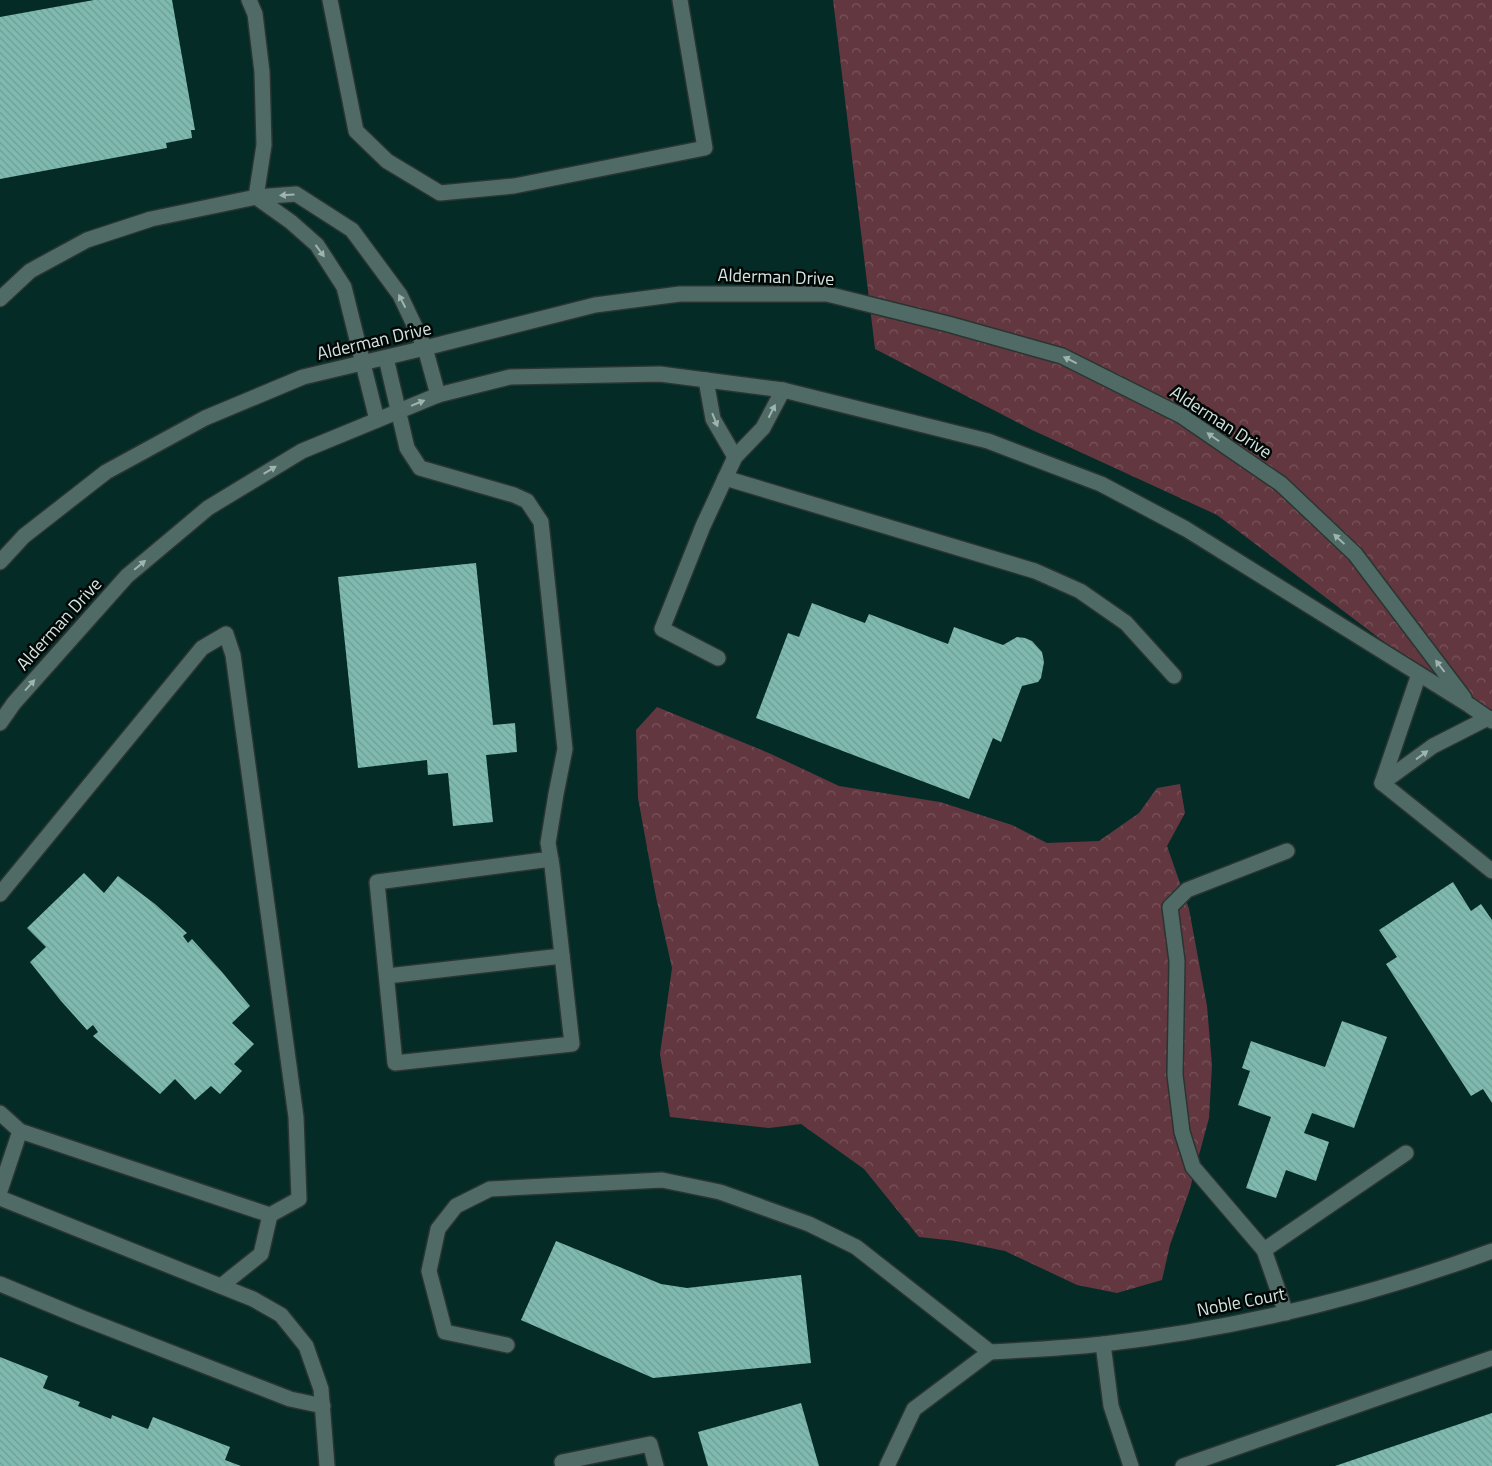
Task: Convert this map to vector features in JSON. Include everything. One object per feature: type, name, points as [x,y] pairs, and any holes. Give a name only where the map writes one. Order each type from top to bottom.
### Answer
[{"type":"street","points":[[249,0],[255,14],[262,72],[264,145],[256,197]]},
{"type":"street","points":[[330,0],[356,132],[387,161],[440,193],[514,186],[705,148],[680,0]]},
{"type":"street","points":[[0,300],[6,288],[30,270],[87,240],[151,219],[256,197],[296,194],[352,230],[400,295],[425,348],[438,395]]},
{"type":"street","points":[[256,197],[291,222],[317,245],[344,286],[377,420]]},
{"type":"street","name":"Alderman Drive","points":[[0,562],[24,536],[106,472],[205,418],[304,377],[595,305],[680,294],[827,294],[948,324],[1062,356],[1182,416],[1282,484],[1355,554],[1469,705]]},
{"type":"street","points":[[386,358],[407,448],[420,468],[514,495],[527,501],[541,522],[565,749],[548,843],[551,860],[572,1044],[396,1063],[377,882],[551,860]]},
{"type":"street","name":"Alderman Drive","points":[[0,723],[14,703],[127,576],[208,508],[302,451],[438,395],[510,377],[660,374],[783,390],[988,441],[1101,484],[1186,529],[1469,705],[1490,720]]},
{"type":"street","points":[[706,380],[714,419],[735,457]]},
{"type":"street","points":[[718,658],[662,629],[703,526],[735,457],[763,428],[783,390]]},
{"type":"street","points":[[726,478],[1035,571],[1080,592],[1126,624],[1174,676]]},
{"type":"street","points":[[0,894],[202,648],[226,634],[234,655],[296,1117],[299,1200],[270,1215],[20,1131],[0,1114]]},
{"type":"street","points":[[1382,783],[1419,674]]},
{"type":"street","points":[[1382,783],[1433,746],[1490,720]]},
{"type":"street","points":[[1382,783],[1492,871]]},
{"type":"street","points":[[1286,1312],[1264,1250],[1193,1167],[1182,1132],[1176,1075],[1177,962],[1170,907],[1187,890],[1288,851]]},
{"type":"street","points":[[387,976],[562,956]]},
{"type":"street","points":[[0,1191],[20,1131]]},
{"type":"street","points":[[1264,1250],[1406,1153]]},
{"type":"street","points":[[507,1345],[445,1332],[429,1272],[438,1229],[456,1206],[490,1190],[662,1180],[720,1192],[809,1224],[856,1247],[990,1352],[914,1408],[887,1466]]},
{"type":"street","points":[[0,1198],[253,1299],[281,1315],[306,1346],[321,1389],[327,1466]]},
{"type":"street","points":[[221,1286],[261,1254],[270,1215]]},
{"type":"street","name":"Noble Court","points":[[990,1352],[1103,1344],[1215,1328],[1326,1304],[1436,1272],[1492,1251]]},
{"type":"street","points":[[0,1284],[290,1399],[322,1406]]},
{"type":"street","points":[[1103,1344],[1111,1406],[1131,1466]]},
{"type":"street","points":[[1183,1466],[1492,1358]]},
{"type":"street","points":[[563,1466],[562,1462],[650,1444],[656,1466]]},
{"type":"shaded area","points":[[0,0],[833,0],[875,349],[1032,430],[1217,515],[1492,724],[1492,1466],[0,1466]]},
{"type":"green space","points":[[833,0],[1492,0],[1492,724],[1217,515],[1032,430],[875,349]]},
{"type":"green space","points":[[657,707],[771,754],[839,786],[940,802],[1012,825],[1047,843],[1099,841],[1139,813],[1157,788],[1180,784],[1185,813],[1167,846],[1189,909],[1207,1006],[1212,1065],[1209,1118],[1189,1192],[1170,1245],[1162,1280],[1117,1293],[1077,1285],[1005,1251],[956,1241],[919,1237],[864,1169],[801,1124],[769,1128],[670,1117],[660,1054],[672,968],[656,897],[638,798],[636,730]]},
{"type":"building","points":[[94,0],[172,0],[195,130],[191,130],[192,138],[166,143],[167,148],[0,179],[0,17]]},
{"type":"building","points":[[476,563],[493,725],[515,723],[517,752],[486,755],[493,822],[453,826],[448,773],[428,775],[427,760],[358,768],[338,577]]},
{"type":"building","points":[[812,603],[865,623],[869,614],[948,644],[954,627],[1003,645],[1017,637],[1025,638],[1032,641],[1042,652],[1044,662],[1041,678],[1038,682],[1022,686],[1001,742],[993,738],[969,799],[756,718],[788,633],[799,637]]},
{"type":"building","points":[[84,873],[104,893],[118,876],[155,904],[187,933],[183,936],[188,943],[192,939],[250,1006],[232,1023],[254,1044],[234,1064],[242,1071],[220,1094],[211,1086],[195,1100],[175,1079],[160,1094],[93,1036],[98,1032],[93,1025],[87,1030],[30,962],[46,947],[27,928]]},
{"type":"building","points":[[1453,882],[1471,911],[1481,904],[1492,920],[1492,1103],[1483,1089],[1471,1096],[1386,964],[1397,957],[1379,930]]},
{"type":"building","points":[[1342,1021],[1387,1037],[1354,1128],[1312,1113],[1304,1133],[1329,1142],[1316,1181],[1286,1170],[1276,1198],[1246,1188],[1271,1117],[1238,1105],[1250,1071],[1242,1068],[1251,1041],[1325,1067]]},
{"type":"building","points":[[556,1241],[661,1284],[687,1288],[801,1275],[811,1363],[653,1378],[521,1320]]},
{"type":"building","points":[[0,1357],[48,1376],[43,1388],[80,1402],[78,1406],[111,1419],[112,1415],[148,1429],[153,1417],[230,1447],[225,1460],[241,1466],[0,1466]]},
{"type":"building","points":[[801,1403],[819,1466],[708,1466],[698,1432]]},
{"type":"building","points":[[1492,1413],[1492,1466],[1335,1466]]}]
